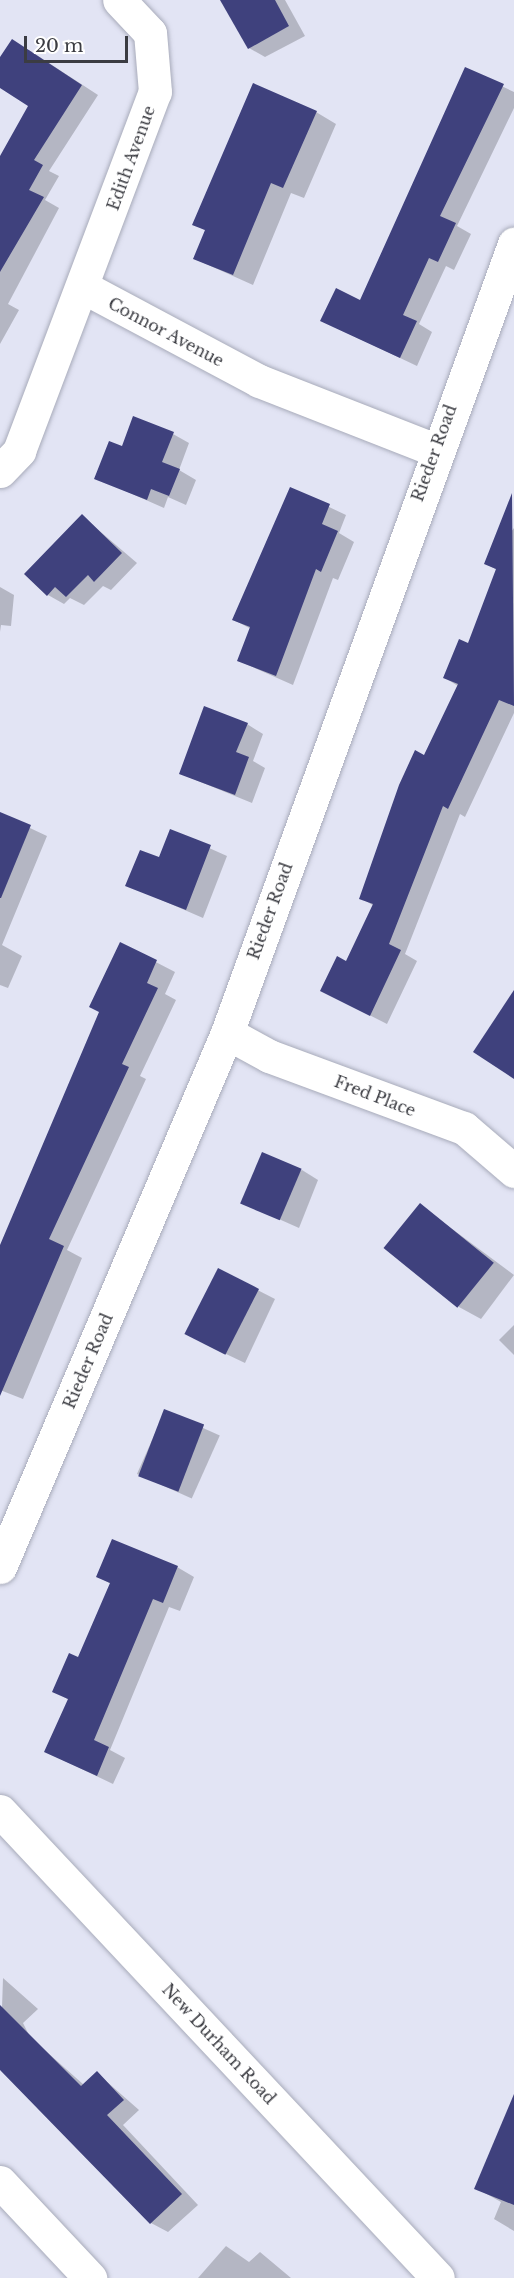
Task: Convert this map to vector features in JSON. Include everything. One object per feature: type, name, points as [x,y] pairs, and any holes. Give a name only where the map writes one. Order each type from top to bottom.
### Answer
[{"type":"street","name":"Edith Avenue","points":[[85,288],[154,92],[150,33],[119,0]]},
{"type":"street","name":"Rieder Road","points":[[0,1567],[227,1033],[435,450],[514,244]]},
{"type":"street","name":"Connor Avenue","points":[[85,288],[259,381],[435,450]]},
{"type":"street","points":[[0,471],[19,451],[85,288]]},
{"type":"street","name":"Fred Place","points":[[227,1033],[269,1056],[464,1128],[514,1171]]},
{"type":"street","name":"New Durham Road","points":[[0,1811],[438,2278]]},
{"type":"street","points":[[0,2182],[90,2278]]},
{"type":"building","points":[[220,0],[275,0],[289,26],[248,49]]},
{"type":"building","points":[[12,39],[82,85],[34,160],[43,165],[29,190],[44,197],[0,272],[0,156],[28,106],[0,88],[0,57]]},
{"type":"building","points":[[465,67],[504,84],[440,216],[456,223],[438,262],[429,258],[403,315],[417,321],[400,358],[320,321],[336,288],[360,300]]},
{"type":"building","points":[[253,83],[317,111],[283,188],[271,183],[233,275],[193,259],[205,230],[192,225]]},
{"type":"building","points":[[133,416],[174,432],[162,462],[180,469],[169,496],[151,489],[147,500],[94,479],[109,441],[122,446]]},
{"type":"building","points":[[290,487],[330,504],[322,524],[338,531],[321,572],[316,569],[276,676],[237,661],[250,627],[232,620]]},
{"type":"building","points":[[512,493],[514,706],[499,700],[448,809],[443,806],[389,944],[401,950],[370,1016],[320,991],[337,956],[346,961],[373,904],[359,899],[399,785],[415,750],[424,755],[458,684],[443,678],[459,639],[468,643],[496,569],[484,564]]},
{"type":"building","points":[[82,514],[122,553],[94,582],[88,575],[66,597],[55,587],[47,596],[24,574]]},
{"type":"building","points":[[204,706],[248,723],[236,752],[249,757],[235,795],[179,774]]},
{"type":"building","points":[[0,812],[31,825],[1,898],[0,898]]},
{"type":"building","points":[[170,829],[211,845],[186,910],[125,886],[140,850],[159,857]]},
{"type":"building","points":[[120,942],[157,960],[147,983],[158,988],[122,1064],[129,1067],[49,1239],[64,1246],[0,1396],[0,1245],[99,1012],[89,1007]]},
{"type":"building","points":[[514,990],[514,1079],[473,1052]]},
{"type":"building","points":[[262,1152],[302,1169],[280,1220],[240,1204]]},
{"type":"building","points":[[420,1203],[494,1263],[457,1308],[383,1248]]},
{"type":"building","points":[[218,1268],[259,1289],[225,1355],[184,1334]]},
{"type":"building","points":[[164,1409],[204,1424],[178,1492],[138,1476]]},
{"type":"building","points":[[112,1539],[178,1566],[163,1603],[153,1599],[94,1740],[109,1747],[97,1776],[44,1752],[68,1699],[52,1692],[69,1653],[78,1657],[110,1583],[96,1577]]},
{"type":"building","points":[[0,2005],[81,2086],[97,2071],[124,2100],[107,2115],[182,2194],[150,2224],[0,2070]]},
{"type":"building","points":[[514,2094],[514,2205],[474,2189]]}]
